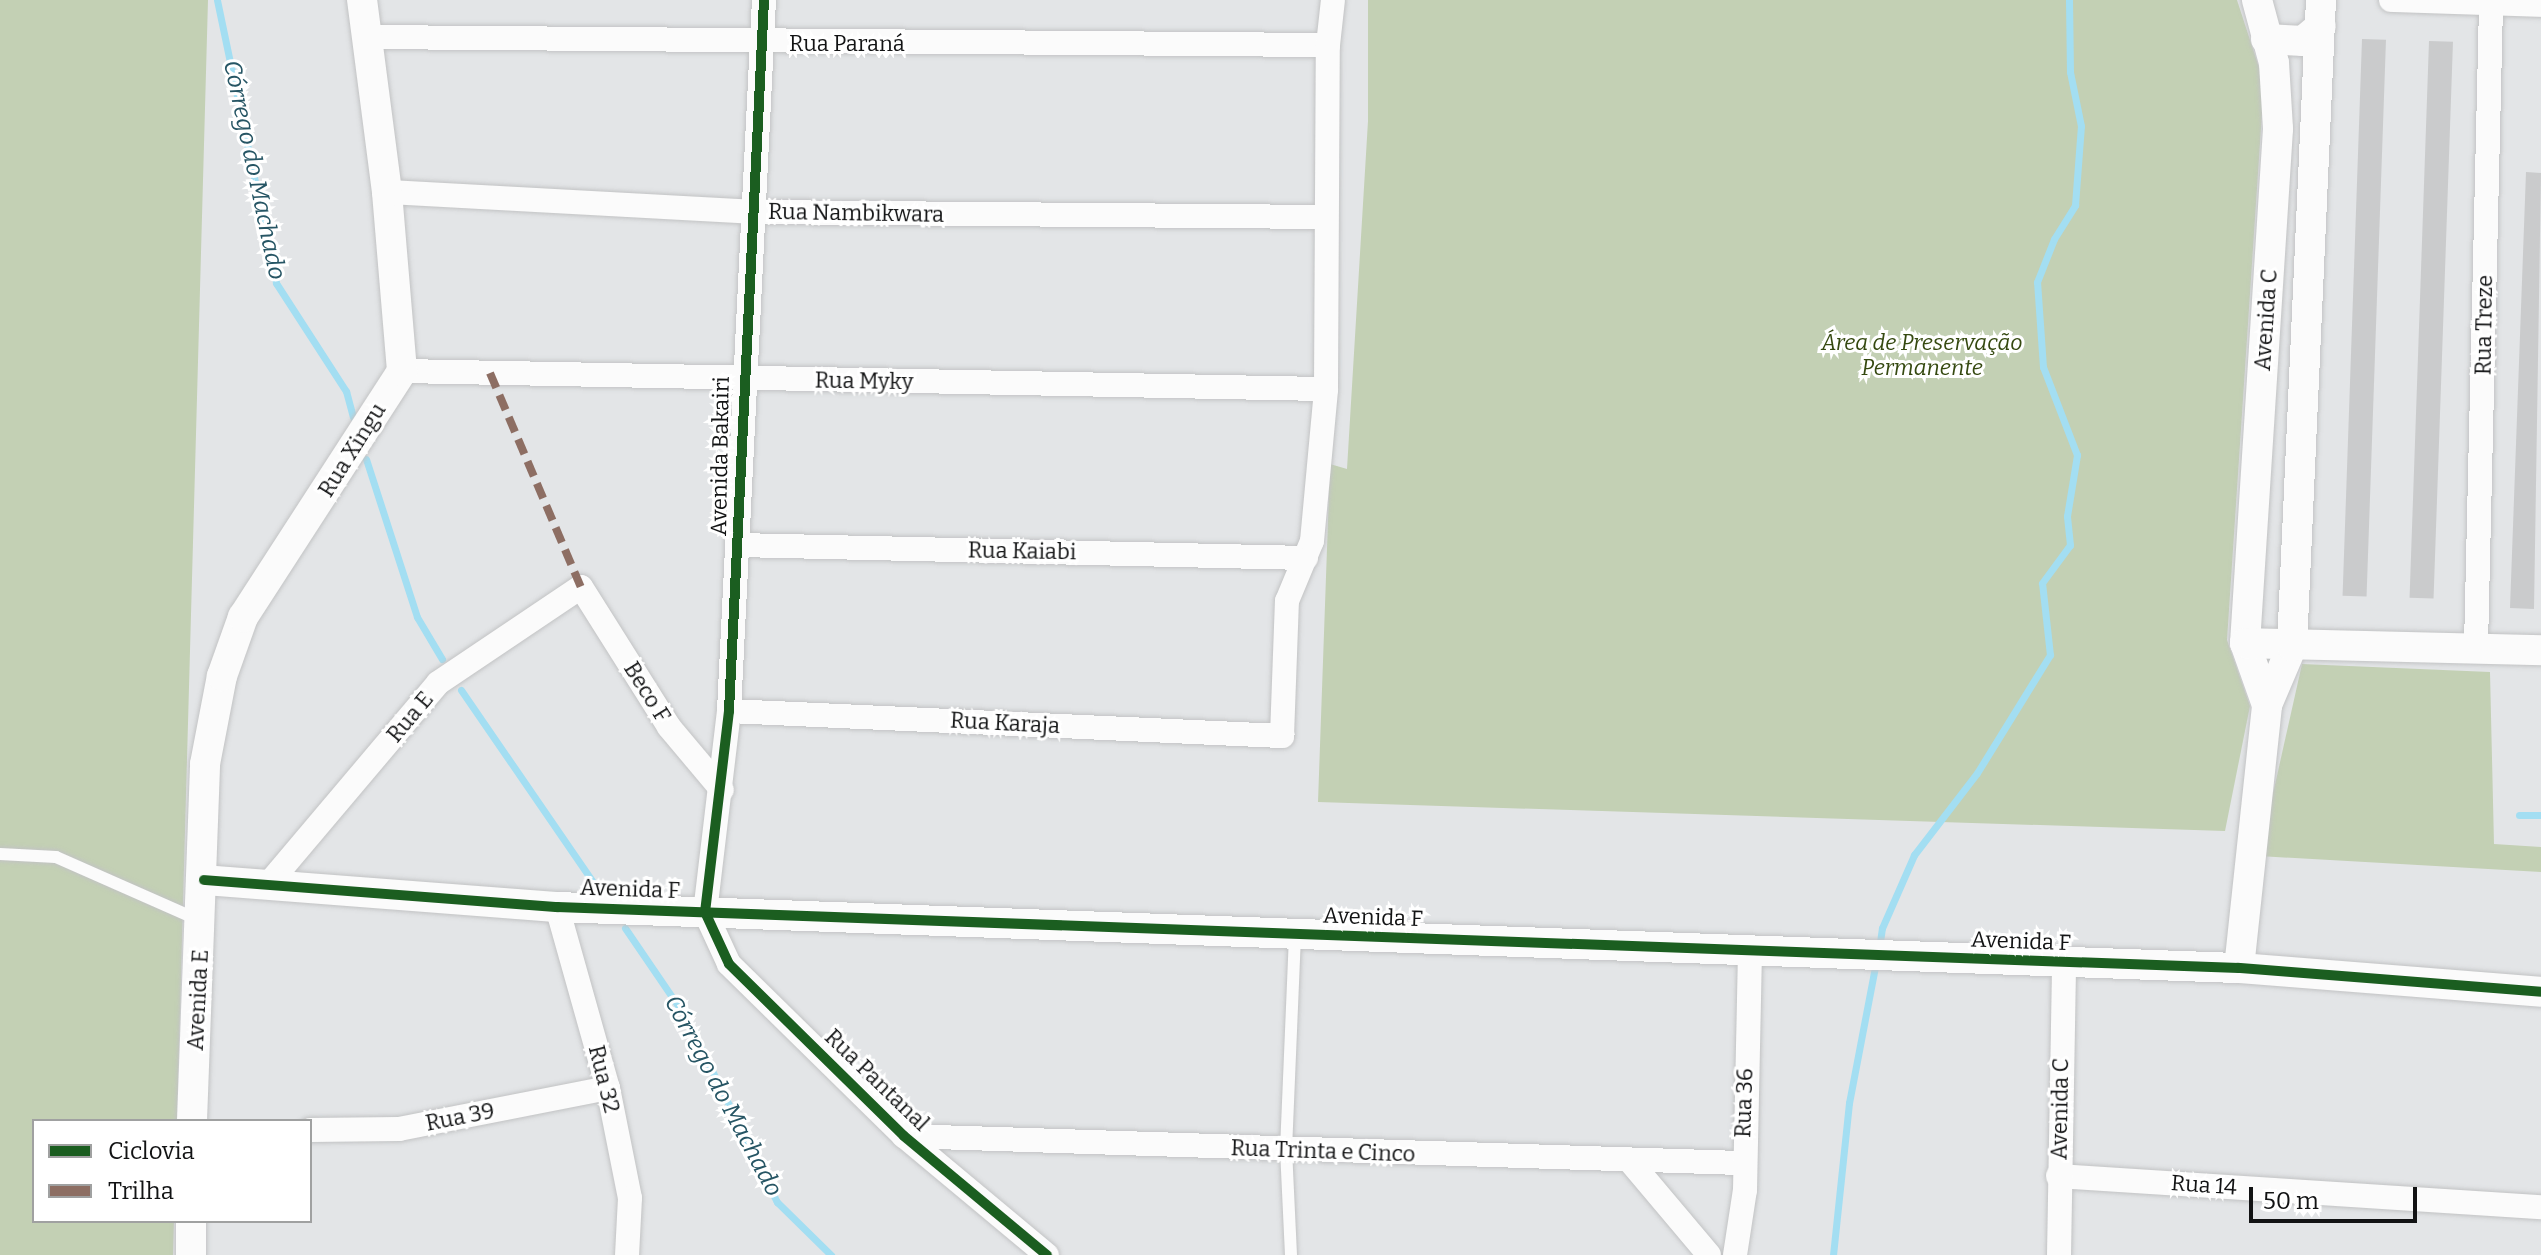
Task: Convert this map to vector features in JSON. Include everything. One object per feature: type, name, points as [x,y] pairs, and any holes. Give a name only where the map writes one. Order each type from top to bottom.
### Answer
[{"type":"street","points":[[362,0],[387,192],[402,371]]},
{"type":"street","name":"Avenida Bakairi","points":[[705,912],[722,790],[729,711],[738,545],[741,379],[764,0]]},
{"type":"street","points":[[1306,558],[1316,516],[1326,389],[1328,45],[1333,0]]},
{"type":"street","name":"Avenida C","points":[[2245,643],[2278,129],[2274,63],[2257,0]]},
{"type":"street","points":[[2391,0],[2541,5]]},
{"type":"street","name":"Rua Treze","points":[[2476,646],[2491,3]]},
{"type":"street","points":[[2266,39],[2303,41],[2321,13]]},
{"type":"street","name":"Avenida C","points":[[2292,646],[2321,13]]},
{"type":"street","name":"Rua Paraná","points":[[367,37],[762,44],[1328,45]]},
{"type":"street","name":"Rua Nambikwara","points":[[387,192],[753,212],[1326,217]]},
{"type":"street","name":"Rua Myky","points":[[402,371],[1326,389]]},
{"type":"street","name":"Rua Xingu","points":[[204,880],[205,764],[222,676],[243,617],[402,371]]},
{"type":"street","name":"Rua Kaiabi","points":[[738,545],[1306,558]]},
{"type":"street","name":"Rua Karaja","points":[[729,711],[1282,736],[1287,601],[1306,558]]},
{"type":"street","name":"Beco F","points":[[581,587],[669,727],[722,790]]},
{"type":"street","name":"Rua E","points":[[270,882],[438,683],[581,587]]},
{"type":"street","points":[[2267,705],[2245,643],[2476,646],[2541,650]]},
{"type":"street","points":[[2239,968],[2267,705],[2292,646]]},
{"type":"street","name":"Avenida F","points":[[204,880],[270,882],[557,907],[2239,968],[2541,992]]},
{"type":"street","name":"Avenida E","points":[[192,1119],[204,880]]},
{"type":"street","name":"Rua 32","points":[[557,907],[608,1088],[630,1198],[627,1255]]},
{"type":"street","name":"Rua Pantanal","points":[[705,912],[729,964],[904,1136],[1047,1255]]},
{"type":"street","name":"Rua 36","points":[[1735,1255],[1745,1190],[1741,1163],[1750,949]]},
{"type":"street","name":"Avenida C","points":[[2059,1255],[2064,963]]},
{"type":"street","name":"Rua 39","points":[[312,1130],[399,1129],[608,1088]]},
{"type":"street","name":"Rua Trinta e Cinco","points":[[904,1136],[1741,1163]]},
{"type":"street","points":[[1629,1160],[1709,1255]]},
{"type":"street","name":"Rua 14","points":[[2058,1176],[2541,1207]]},
{"type":"street","points":[[191,1223],[191,1255]]},
{"type":"lane","points":[[0,854],[56,857],[202,921]]},
{"type":"lane","points":[[1291,1255],[1286,1150],[1295,934]]},
{"type":"green space","points":[[0,0],[208,0],[177,1119],[32,1119],[32,1223],[174,1223],[173,1255],[0,1255]]},
{"type":"green space","name":"Área de Preservação Permanente","points":[[1368,0],[2237,0],[2264,83],[2227,640],[2250,706],[2225,831],[1318,802],[1330,464],[1347,469],[1368,121]]},
{"type":"green space","points":[[2302,664],[2490,672],[2494,844],[2541,847],[2541,872],[2259,856]]},
{"type":"building","points":[[2362,39],[2386,40],[2367,596],[2343,596]]},
{"type":"building","points":[[2429,41],[2453,42],[2434,598],[2410,598]]},
{"type":"building","points":[[2526,172],[2541,173],[2534,609],[2510,608]]},
{"type":"waterway","name":"Córrego do Machado","points":[[217,0],[276,283],[346,391],[353,417]]},
{"type":"waterway","points":[[1879,949],[1882,928],[1914,855],[1977,773],[2050,655],[2042,583],[2070,545],[2067,516],[2077,455],[2043,367],[2037,282],[2054,239],[2075,205],[2081,126],[2070,72],[2069,0]]},
{"type":"waterway","name":"Córrego do Machado","points":[[366,459],[417,617],[442,659]]},
{"type":"waterway","name":"Córrego do Machado","points":[[461,690],[598,889]]},
{"type":"waterway","points":[[2519,815],[2541,815]]},
{"type":"waterway","name":"Córrego do Machado","points":[[625,928],[685,1016],[777,1202],[831,1255]]},
{"type":"waterway","points":[[1833,1255],[1849,1103],[1876,961]]},
{"type":"marked path","points":[[490,373],[581,587]]},
{"type":"cycle path","points":[[764,0],[729,711],[705,912],[729,964],[904,1136],[1047,1255]]},
{"type":"cycle path","points":[[204,880],[557,907],[2239,968],[2541,992]]}]
